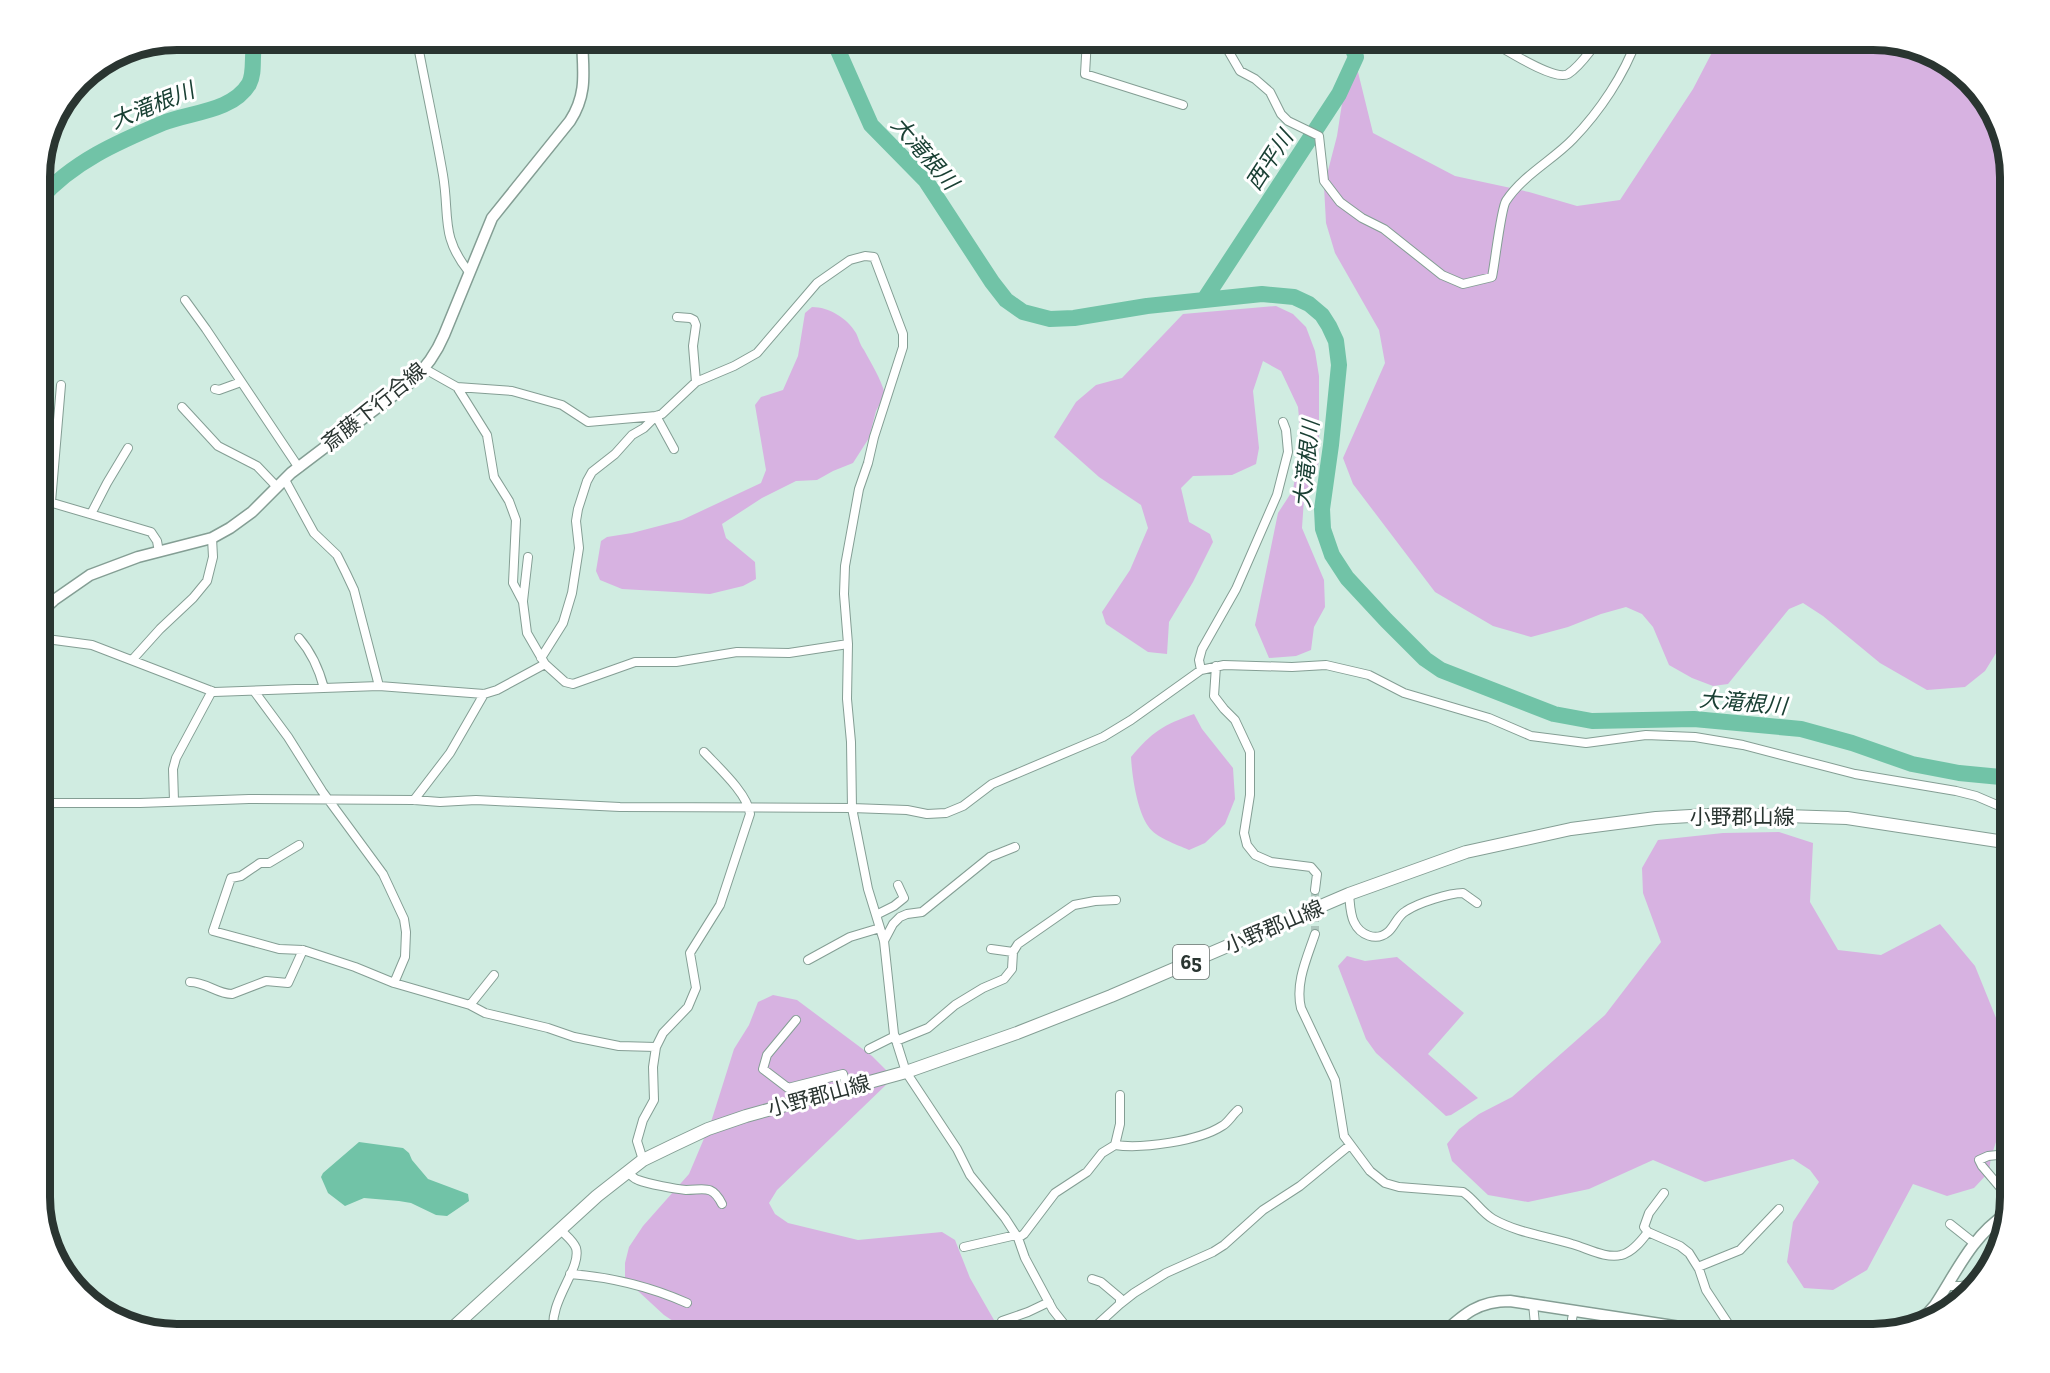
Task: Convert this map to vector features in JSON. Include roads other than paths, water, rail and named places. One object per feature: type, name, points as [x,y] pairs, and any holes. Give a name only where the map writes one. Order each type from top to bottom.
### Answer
[{"type":"main road","name":"斎藤下行合線","points":[[50,604],[90,574],[123,561],[212,538],[230,528],[252,512],[299,468],[411,382],[424,369],[436,353],[444,336],[492,218],[574,114],[584,91],[582,50]]},
{"type":"main road","name":"小野郡山線","points":[[458,1324],[560,1229],[643,1160],[708,1130],[746,1116],[906,1072],[1017,1033],[1111,996],[1349,894],[1466,852],[1571,829],[1656,818],[1725,814],[1846,818],[2000,841]]},
{"type":"main road","points":[[1931,1309],[1974,1243],[1998,1221]]},
{"type":"main road","points":[[1453,1324],[1468,1311],[1487,1303],[1510,1301],[1654,1324]]},
{"type":"street","points":[[1086,50],[1085,74],[1183,105]]},
{"type":"street","points":[[1509,50],[1557,76],[1567,75],[1591,50]]},
{"type":"street","points":[[1229,52],[1240,71],[1255,79],[1270,92],[1281,114],[1288,121],[1319,136],[1324,181],[1340,202],[1362,218],[1384,229],[1442,275],[1463,284],[1492,277],[1505,202],[1530,176],[1573,139],[1603,103],[1633,50]]},
{"type":"street","points":[[419,51],[443,178],[450,240],[459,260],[469,272]]},
{"type":"street","points":[[424,369],[457,387],[512,391],[562,405],[588,422],[656,416],[663,414],[696,382],[734,366],[756,353],[817,283],[850,260],[874,256],[903,334],[903,348],[874,437],[849,539],[844,594],[848,644],[847,699],[851,742],[852,808],[866,878],[884,941],[896,1039],[906,1072],[957,1149],[970,1175],[1005,1218],[1017,1237],[1025,1258],[1063,1324]]},
{"type":"street","points":[[185,300],[299,468]]},
{"type":"street","points":[[676,317],[690,318],[696,325],[693,346],[696,382]]},
{"type":"street","points":[[215,389],[219,390],[241,382]]},
{"type":"street","points":[[61,385],[51,502],[151,532],[157,541],[159,552]]},
{"type":"street","points":[[457,387],[487,435],[494,477],[509,501],[516,520],[513,583],[523,603]]},
{"type":"street","points":[[182,407],[218,446],[257,466],[281,483],[314,533],[338,555],[354,590],[379,686]]},
{"type":"street","points":[[656,416],[674,449]]},
{"type":"street","points":[[50,639],[92,645],[212,691],[230,693],[379,686],[484,694],[497,690],[543,661],[563,623],[572,593],[579,548],[576,521],[578,509],[592,472],[656,416]]},
{"type":"street","points":[[1201,670],[1199,660],[1202,649],[1236,589],[1278,495],[1288,452],[1283,422]]},
{"type":"street","points":[[92,514],[128,448]]},
{"type":"street","points":[[133,659],[207,581],[213,557],[212,538]]},
{"type":"street","points":[[528,557],[523,603],[527,633],[543,661],[566,682],[573,684],[634,662],[676,662],[737,652],[789,653],[848,644]]},
{"type":"street","points":[[50,598],[54,600]]},
{"type":"street","points":[[299,638],[309,649],[324,688]]},
{"type":"street","points":[[50,803],[476,800],[620,807],[852,808],[907,810],[927,814],[946,813],[963,806],[992,784],[1104,737],[1201,670],[1233,665],[1292,667],[1326,665],[1369,675],[1404,693],[1489,718],[1531,736],[1586,743],[1646,735],[1695,737],[1743,745],[1855,774],[1956,791],[1976,796],[2000,806]]},
{"type":"street","points":[[1216,666],[1214,696],[1235,720],[1250,752],[1250,795],[1244,833],[1247,845],[1255,855],[1271,862],[1311,867],[1317,874],[1315,890]]},
{"type":"street","points":[[174,801],[173,769],[176,758],[212,691]]},
{"type":"street","points":[[254,691],[288,737],[322,791],[383,874],[404,919],[407,945],[405,957],[394,983]]},
{"type":"street","points":[[414,800],[450,753],[484,694]]},
{"type":"street","points":[[643,1160],[637,1141],[643,1120],[654,1100],[652,1067],[656,1047],[663,1033],[688,1007],[696,988],[690,953],[720,905],[750,814],[749,807],[731,781],[704,752]]},
{"type":"street","points":[[299,845],[269,863],[260,864],[242,876],[231,878],[213,931],[279,949],[303,950],[394,983],[470,1005],[486,1013],[574,1037],[619,1046],[656,1047]]},
{"type":"street","points":[[884,941],[893,924],[900,917],[922,912],[990,857],[1015,847]]},
{"type":"street","points":[[876,915],[904,898],[898,885]]},
{"type":"street","points":[[1349,894],[1353,921],[1366,935],[1377,937],[1388,932],[1405,912],[1417,906],[1459,893],[1467,894],[1477,903]]},
{"type":"street","points":[[869,1049],[928,1028],[955,1005],[983,988],[1004,979],[1012,969],[1013,952],[1018,944],[1074,905],[1116,900]]},
{"type":"street","points":[[808,960],[850,937],[880,928]]},
{"type":"street","points":[[1315,934],[1302,977],[1299,1000],[1335,1080],[1344,1136],[1370,1171],[1385,1183],[1399,1187],[1463,1192],[1490,1217],[1524,1232],[1614,1256],[1630,1251],[1648,1232]]},
{"type":"street","points":[[991,949],[1013,952]]},
{"type":"street","points":[[190,982],[200,982],[226,994],[232,994],[266,981],[288,983],[303,950]]},
{"type":"street","points":[[470,1005],[494,975]]},
{"type":"street","points":[[796,1020],[767,1055],[763,1069],[788,1088],[843,1074],[847,1088]]},
{"type":"street","points":[[1115,1146],[1120,1124],[1120,1095]]},
{"type":"street","points":[[964,1247],[1024,1234],[1055,1193],[1087,1172],[1102,1153],[1115,1146],[1167,1143],[1203,1134],[1224,1125],[1229,1117],[1238,1110]]},
{"type":"street","points":[[1098,1324],[1134,1293],[1166,1273],[1224,1245],[1250,1220],[1300,1186],[1350,1145]]},
{"type":"street","points":[[2000,1155],[1979,1160],[2000,1187]]},
{"type":"street","points":[[627,1172],[636,1180],[686,1190],[701,1188],[713,1192],[722,1204]]},
{"type":"street","points":[[1664,1193],[1645,1221],[1644,1227],[1648,1232],[1685,1249],[1698,1267],[1706,1290],[1728,1324]]},
{"type":"street","points":[[1698,1267],[1740,1250],[1779,1209]]},
{"type":"street","points":[[1950,1224],[1974,1243]]},
{"type":"street","points":[[554,1324],[554,1312],[570,1274],[576,1249],[560,1229]]},
{"type":"street","points":[[570,1274],[620,1281],[687,1303]]},
{"type":"street","points":[[1092,1280],[1101,1282],[1120,1298],[1120,1304]]},
{"type":"street","points":[[1948,1286],[1964,1285]]},
{"type":"street","points":[[1002,1321],[1049,1302]]},
{"type":"street","points":[[1533,1304],[1535,1324]]},
{"type":"street","points":[[1573,1324],[1574,1310]]},
{"type":"waterway","name":"大滝根川","points":[[50,189],[96,154],[163,123],[210,110],[232,100],[249,84],[253,68],[253,50]]},
{"type":"waterway","name":"大滝根川","points":[[838,50],[871,125],[926,181],[992,282],[1006,300],[1023,312],[1050,319],[1074,318],[1147,306],[1262,294],[1294,297],[1309,304],[1322,315],[1336,341],[1339,365],[1322,509],[1323,529],[1332,555],[1347,578],[1425,659],[1441,670],[1554,714],[1592,721],[1694,719],[1801,729],[1852,743],[1912,764],[1959,773],[2000,777]]},
{"type":"waterway","name":"西平川","points":[[1204,300],[1339,94],[1356,57],[1353,50]]},
{"type":"tunnel","points":[[1315,890],[1315,934]]}]
